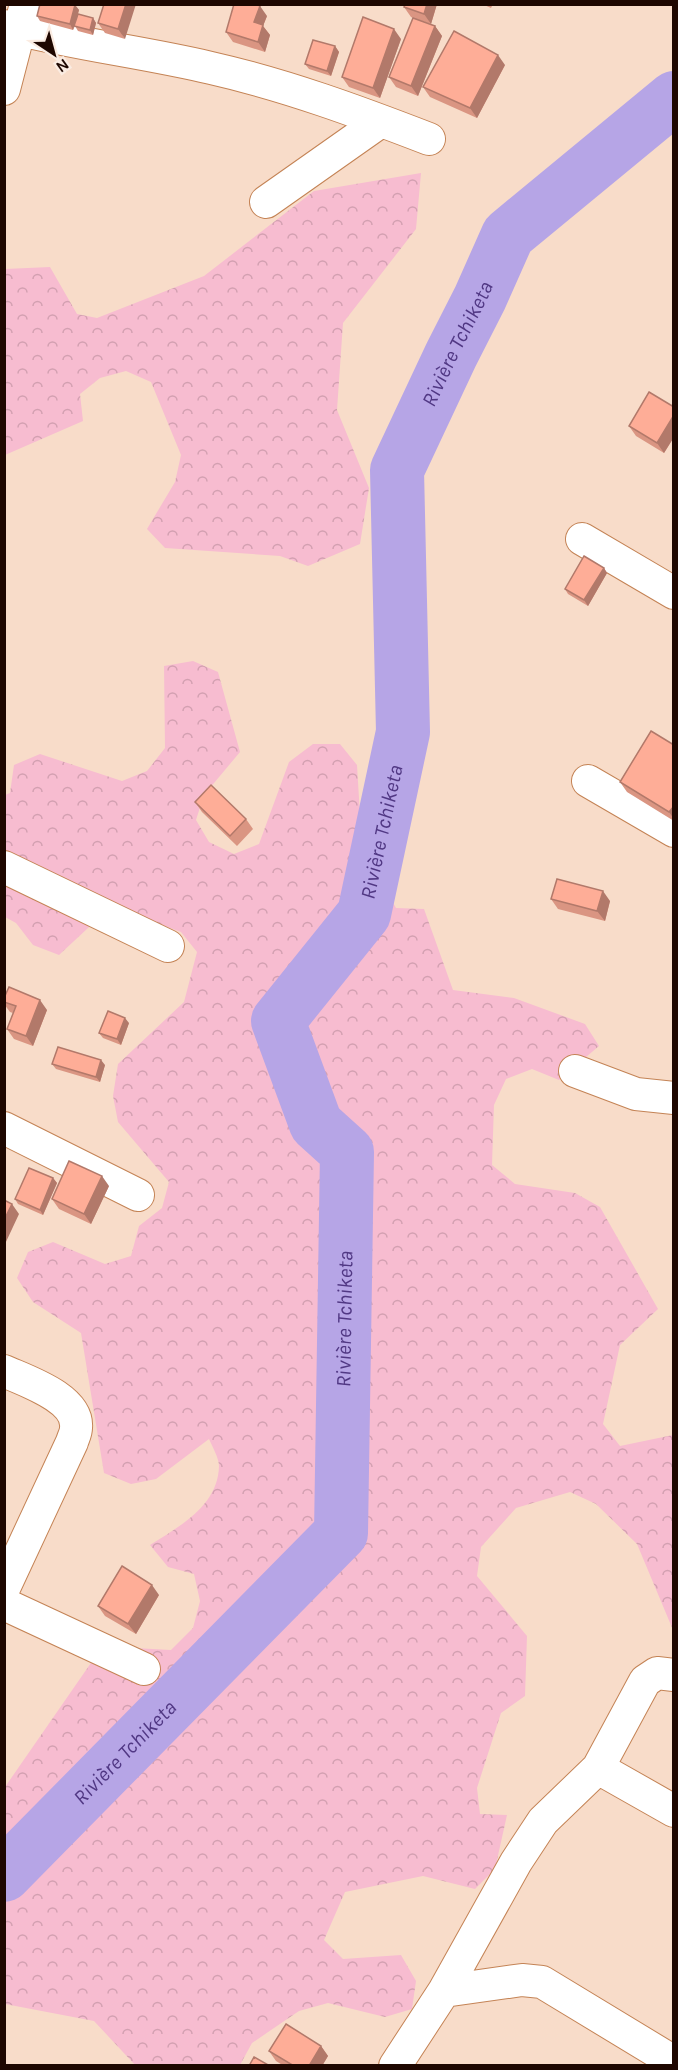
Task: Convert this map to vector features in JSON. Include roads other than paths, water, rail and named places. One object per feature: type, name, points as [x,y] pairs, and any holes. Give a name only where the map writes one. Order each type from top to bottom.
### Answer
[{"type":"street","points":[[4,88],[17,20],[265,82],[381,121],[429,140]]},
{"type":"street","points":[[266,202],[381,121]]},
{"type":"street","points":[[582,539],[674,593]]},
{"type":"street","points":[[588,781],[674,831]]},
{"type":"street","points":[[4,867],[168,946]]},
{"type":"street","points":[[575,1071],[636,1094],[674,1098]]},
{"type":"street","points":[[4,1128],[138,1195]]},
{"type":"street","points":[[4,1371],[60,1397],[73,1414],[77,1426],[72,1442],[4,1588]]},
{"type":"street","points":[[4,1604],[144,1669]]},
{"type":"street","points":[[395,2066],[444,1991],[516,1862],[543,1821],[598,1768],[645,1681],[657,1673],[674,1675]]},
{"type":"street","points":[[598,1768],[674,1811]]},
{"type":"street","points":[[444,1991],[522,1980],[542,1982],[674,2062]]},
{"type":"waterway","name":"Rivière Tchiketa","points":[[4,1875],[341,1533],[347,1152],[316,1124],[278,1021],[364,914],[403,732],[397,470],[508,235],[674,98]]}]
